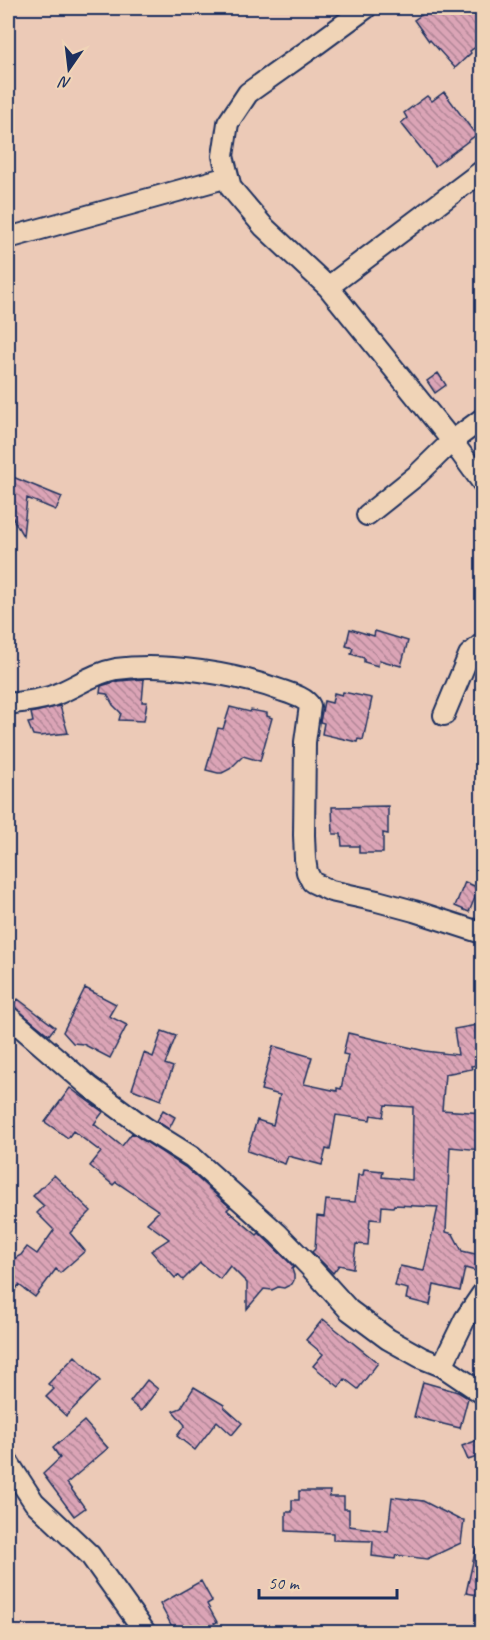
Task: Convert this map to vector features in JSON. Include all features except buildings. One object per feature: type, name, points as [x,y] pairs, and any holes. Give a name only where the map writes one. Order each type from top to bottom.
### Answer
[{"type":"street","points":[[366,8],[248,93],[228,123],[223,156],[228,177],[231,188],[264,227],[328,287],[483,482]]},
{"type":"street","points":[[328,287],[483,171]]},
{"type":"street","points":[[8,238],[228,177]]},
{"type":"street","points":[[368,515],[417,475],[452,441],[483,419]]},
{"type":"street","points":[[444,716],[469,655],[483,644]]},
{"type":"street","points":[[8,704],[57,695],[102,672],[136,668],[221,674],[249,680],[294,695],[308,702],[310,706],[305,742],[304,835],[307,872],[312,882],[331,891],[405,908],[483,933]]},
{"type":"street","points":[[8,1016],[90,1087],[192,1157],[278,1234],[349,1310],[388,1339],[442,1366],[483,1393]]},
{"type":"street","points":[[442,1366],[453,1339],[483,1294]]},
{"type":"street","points":[[8,1462],[34,1502],[90,1555],[145,1632]]}]
